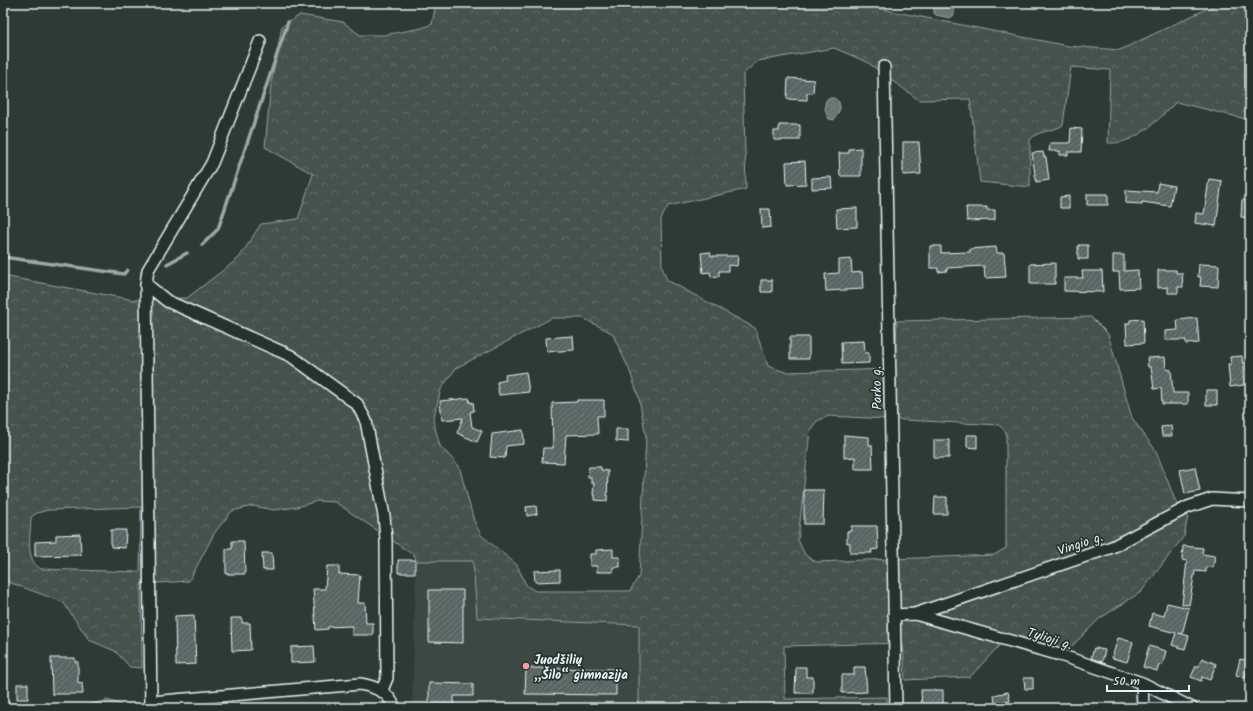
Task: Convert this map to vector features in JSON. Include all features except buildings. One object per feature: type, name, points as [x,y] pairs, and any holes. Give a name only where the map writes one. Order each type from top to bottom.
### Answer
[{"type":"street","points":[[260,41],[212,163],[148,270],[146,284],[151,705],[342,684],[360,684],[373,686],[382,690],[391,700],[395,708]]},
{"type":"street","name":"Parko g.","points":[[884,67],[896,708]]},
{"type":"street","points":[[146,284],[167,301],[290,356],[357,404],[366,421],[384,516],[386,539],[387,678],[382,690]]},
{"type":"street","name":"Vingio g.","points":[[915,614],[1112,547],[1188,507],[1212,499],[1250,501]]},
{"type":"street","name":"Tylioji g.","points":[[894,615],[915,614],[1060,655],[1142,683],[1192,708]]},
{"type":"street","points":[[1142,683],[1143,708]]},
{"type":"shaded area","name":"Juodšilių „Šilo“ gimnazija","points":[[416,561],[473,561],[477,618],[639,625],[639,708],[412,708]]},
{"type":"green space","points":[[436,3],[873,3],[876,8],[1068,46],[1120,50],[1219,3],[1250,3],[1250,120],[1176,102],[1154,123],[1137,136],[1118,143],[1108,143],[1110,70],[1071,67],[1063,125],[1037,134],[1030,140],[1030,187],[980,182],[970,99],[919,100],[867,62],[834,48],[758,61],[743,74],[746,189],[668,206],[661,219],[662,267],[667,280],[755,328],[768,366],[785,372],[895,369],[897,321],[1091,317],[1108,334],[1132,418],[1156,451],[1175,500],[1188,516],[1184,536],[1141,592],[1099,619],[1067,651],[1008,636],[970,677],[905,680],[903,643],[784,646],[785,699],[887,697],[887,708],[639,708],[639,625],[477,618],[473,561],[416,561],[415,556],[335,502],[317,501],[297,507],[274,510],[253,506],[232,511],[215,532],[189,581],[141,584],[142,668],[130,667],[115,651],[89,640],[63,602],[3,580],[3,276],[134,300],[187,298],[239,258],[261,224],[298,219],[313,174],[265,147],[271,84],[282,26],[300,15],[343,22],[360,35],[384,35],[422,28],[432,24]],"holes":[[[552,318],[583,318],[612,333],[629,369],[639,398],[646,437],[639,576],[630,591],[535,591],[526,585],[517,565],[481,535],[474,521],[459,466],[440,446],[433,420],[441,389],[456,368]],[[829,416],[999,425],[1006,432],[1006,548],[994,555],[816,562],[805,555],[798,540],[810,430],[817,421]],[[141,507],[140,572],[41,569],[36,565],[30,553],[31,517],[37,513],[48,510]]]},
{"type":"green space","points":[[108,700],[128,708],[80,708],[81,707]]},
{"type":"water","points":[[934,3],[951,3],[954,10],[954,15],[950,18],[936,15],[934,13]]},
{"type":"water","points":[[828,98],[834,98],[839,102],[840,109],[834,120],[829,119],[826,111],[825,103]]},
{"type":"waterway","points":[[202,245],[218,229],[288,22]]},
{"type":"waterway","points":[[167,264],[187,253]]},
{"type":"waterway","points":[[3,257],[124,274],[127,270]]},
{"type":"place","name":"Juodšilių „Šilo“ gimnazija","points":[[526,666]]}]
